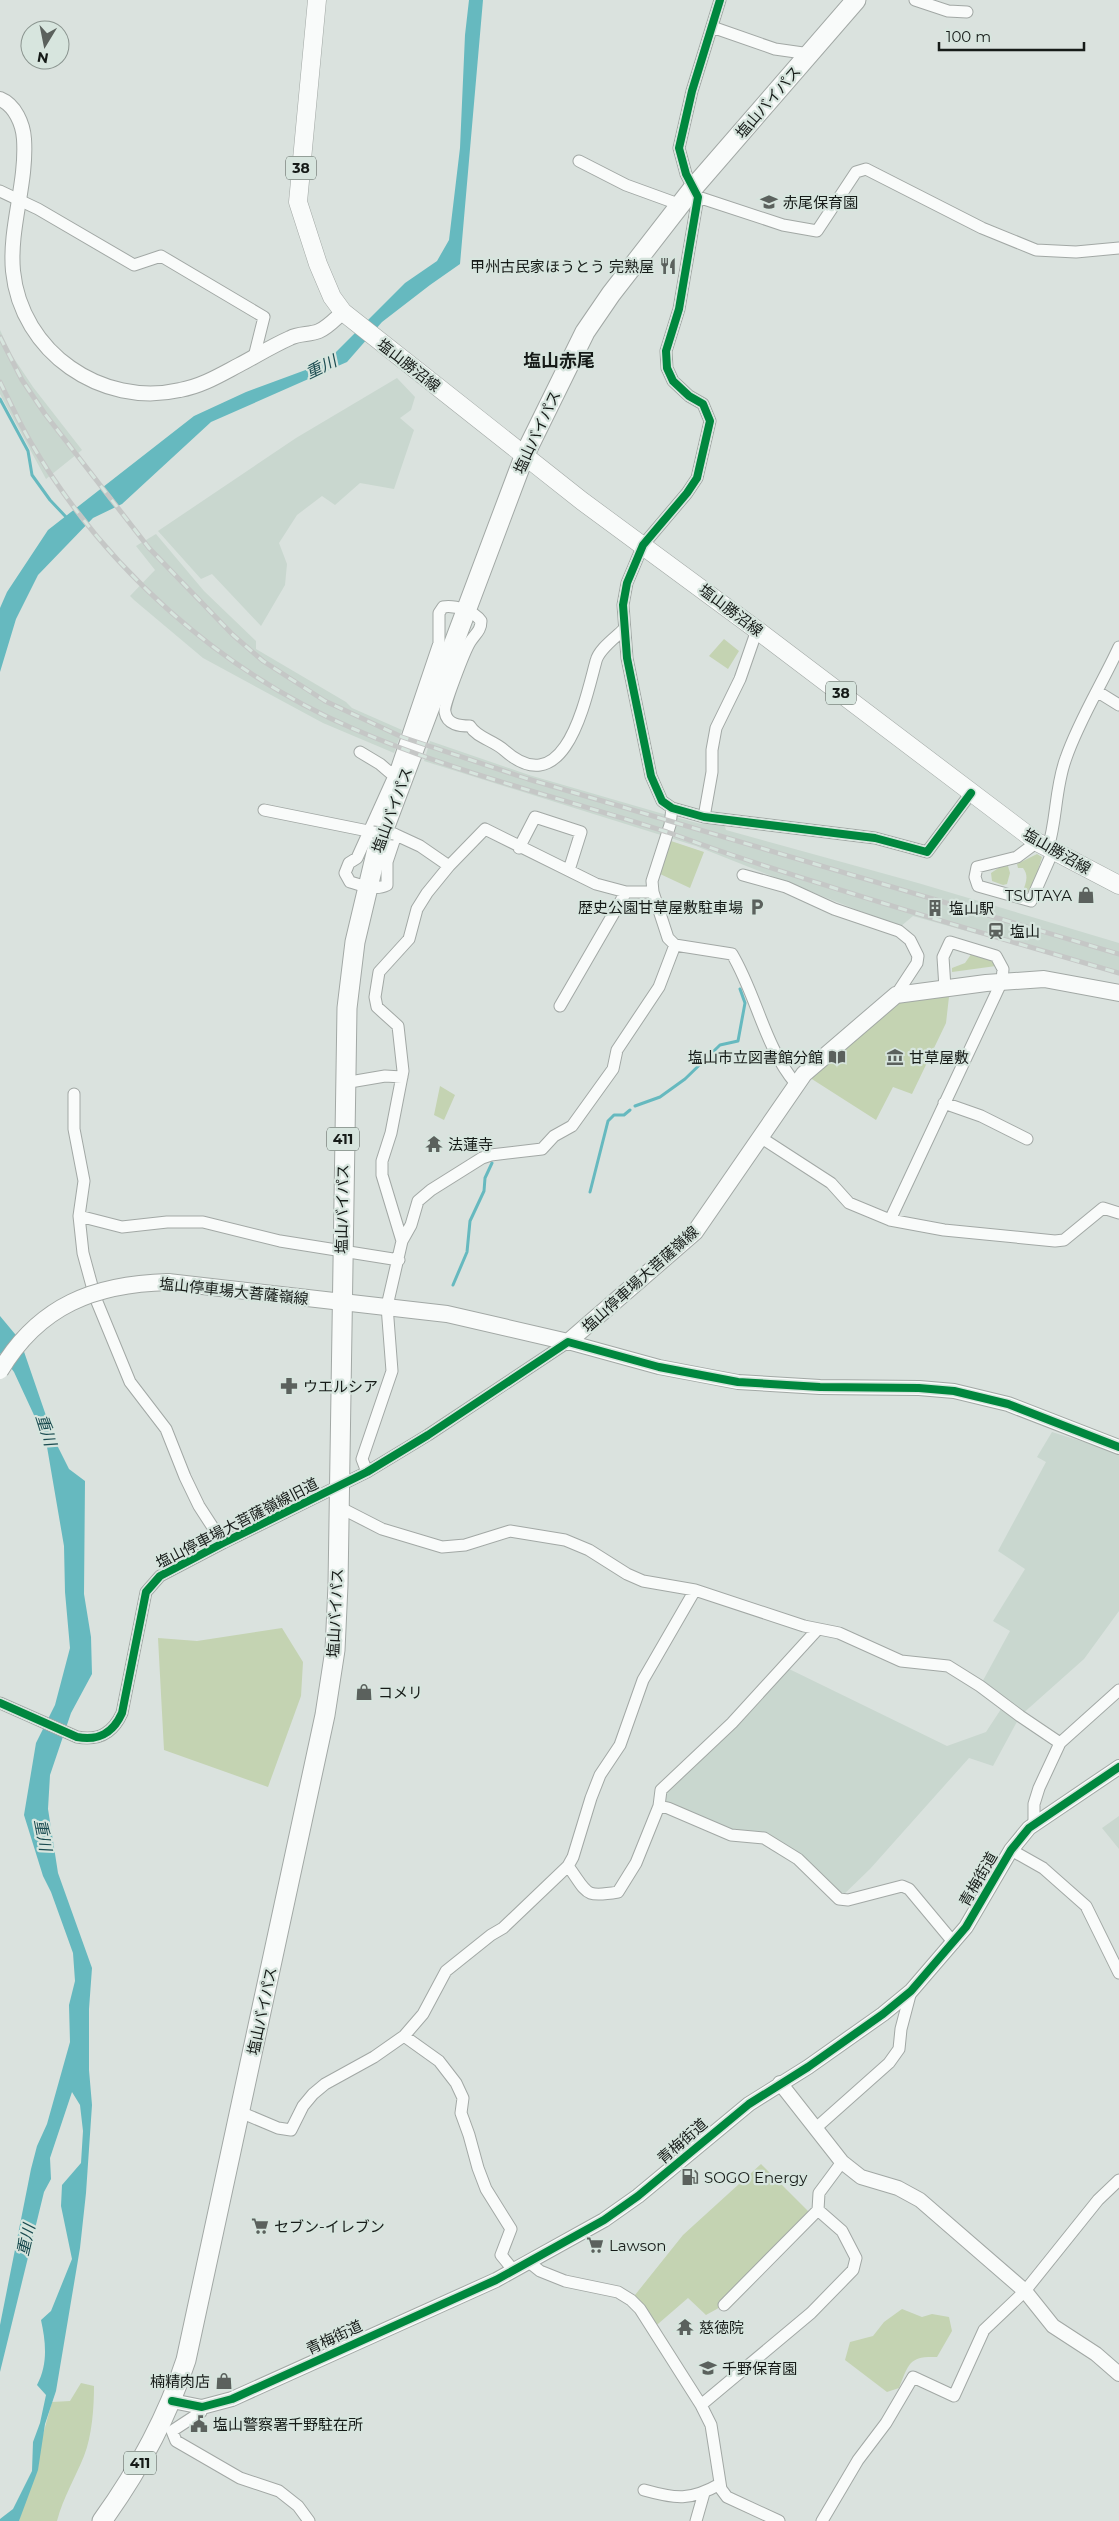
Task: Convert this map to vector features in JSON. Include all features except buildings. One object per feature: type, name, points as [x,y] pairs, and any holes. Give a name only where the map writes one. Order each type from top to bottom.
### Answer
[{"type":"highway","name":"塩山バイパス","points":[[102,2521],[146,2453],[172,2401],[186,2360],[325,1715],[335,1650],[339,1507],[344,1083],[347,1008],[355,942],[366,886],[378,845],[464,610],[524,454],[585,332],[611,294],[856,0]]},
{"type":"main road","name":"38","points":[[317,0],[298,202],[318,264],[332,297],[348,317]]},
{"type":"main road","name":"塩山勝沼線","points":[[348,317],[582,501],[1046,847],[1119,885]]},
{"type":"main road","points":[[896,995],[1002,981],[1044,979],[1119,994]]},
{"type":"main road","name":"塩山停車場大菩薩嶺線","points":[[0,1371],[35,1327],[69,1304],[111,1287],[168,1282],[446,1314],[568,1342],[696,1232],[804,1074],[896,995]]},
{"type":"street","points":[[720,0],[692,90],[679,148],[691,197],[679,309],[666,351],[667,368],[673,381],[683,391],[703,404],[710,421],[697,478],[643,545],[627,583],[623,605],[623,630],[627,658],[651,776],[662,801],[672,808],[704,817],[875,838],[927,852],[972,792]]},
{"type":"street","points":[[915,0],[948,11],[967,12]]},
{"type":"street","points":[[712,27],[775,49],[810,54]]},
{"type":"street","points":[[0,99],[15,112],[23,130],[24,156],[12,246],[13,272],[17,291],[31,327],[66,365],[106,387],[127,392],[163,393],[195,386],[292,337],[318,332],[348,317]]},
{"type":"street","points":[[580,161],[626,185],[691,197],[783,225],[817,231],[856,172],[866,170],[982,228],[1036,250],[1076,252],[1119,248]]},
{"type":"street","points":[[0,191],[19,199],[134,265],[161,256],[264,317],[254,357]]},
{"type":"street","points":[[395,834],[387,862],[387,885],[381,888],[350,882],[346,873],[349,863],[357,858],[371,832],[394,776],[440,644],[441,610],[447,606],[464,610],[479,618],[481,626],[470,642],[445,706],[447,718],[452,723],[470,726],[474,732],[498,744],[520,762],[530,765],[553,760],[569,742],[581,716],[595,672],[596,660],[623,630]]},
{"type":"street","points":[[704,817],[712,772],[712,750],[716,728],[740,679],[757,630]]},
{"type":"street","points":[[1046,847],[1017,857],[977,867],[975,877],[978,886],[1031,901],[1046,847],[1054,830],[1059,782],[1065,760],[1072,741],[1119,647]]},
{"type":"street","points":[[1098,692],[1119,705]]},
{"type":"street","points":[[360,752],[380,764],[394,776]]},
{"type":"street","points":[[672,808],[670,825],[654,873],[653,892],[668,938],[674,945],[732,954],[741,968],[768,1041],[786,1072],[796,1084]]},
{"type":"street","points":[[264,810],[371,832],[395,834],[420,846],[449,866]]},
{"type":"street","points":[[519,848],[535,817],[581,832],[569,870]]},
{"type":"street","points":[[402,1240],[382,1175],[382,1160],[391,1133],[403,1070],[398,1026],[377,1007],[375,997],[376,980],[379,972],[409,939],[417,910],[449,866],[485,829],[519,848],[596,884],[626,892],[653,892]]},
{"type":"street","points":[[743,875],[786,886],[834,909],[899,931],[910,940],[918,956],[917,964],[896,995]]},
{"type":"street","points":[[560,1006],[626,892]]},
{"type":"street","points":[[890,1220],[1002,981],[1003,969],[996,956],[950,942],[943,957],[946,988]]},
{"type":"street","points":[[367,1472],[362,1459],[392,1371],[387,1306],[399,1260],[402,1240],[411,1225],[418,1201],[431,1190],[482,1158],[491,1155],[542,1149],[554,1136],[572,1126],[612,1069],[617,1050],[659,988],[674,945]]},
{"type":"street","points":[[344,1083],[385,1076],[402,1078]]},
{"type":"street","points":[[74,1094],[74,1128],[84,1181],[79,1216],[82,1253],[95,1297],[130,1382],[166,1429],[199,1506],[223,1543]]},
{"type":"street","points":[[944,1103],[981,1116],[1027,1139]]},
{"type":"street","points":[[760,1137],[832,1183],[849,1203],[890,1220],[944,1230],[1055,1241],[1064,1240],[1103,1208],[1119,1213]]},
{"type":"street","points":[[79,1216],[122,1228],[167,1222],[202,1222],[280,1241],[399,1260]]},
{"type":"street","points":[[568,1342],[659,1367],[738,1382],[820,1387],[919,1388],[954,1391],[1008,1404],[1119,1448]]},
{"type":"street","name":"塩山停車場大菩薩嶺線旧道","points":[[2,1703],[66,1733],[77,1737],[97,1738],[114,1726],[122,1713],[146,1592],[160,1576],[367,1472],[428,1435],[568,1342]]},
{"type":"street","points":[[339,1507],[382,1529],[442,1547],[465,1545],[510,1532],[565,1540],[589,1550],[627,1574],[643,1581],[695,1590],[817,1630],[839,1633],[901,1661],[948,1666],[980,1686],[1060,1743]]},
{"type":"street","points":[[240,2112],[278,2128],[291,2130],[303,2106],[325,2084],[374,2057],[404,2036],[423,2014],[446,1971],[490,1935],[504,1928],[568,1866],[581,1834],[591,1798],[600,1775],[620,1745],[643,1680],[695,1590]]},
{"type":"street","points":[[568,1866],[587,1892],[595,1896],[618,1892],[636,1863],[659,1806],[661,1790],[732,1723],[817,1630]]},
{"type":"street","points":[[1034,1823],[1036,1796],[1060,1743],[1119,1690]]},
{"type":"street","name":"青梅街道","points":[[172,2401],[202,2407],[232,2399],[514,2271],[604,2220],[638,2196],[719,2127],[780,2083],[816,2061],[911,1991],[954,1943],[1011,1850],[1034,1823],[1119,1767]]},
{"type":"street","points":[[659,1806],[732,1835],[764,1838],[798,1859],[839,1900],[848,1900],[902,1886],[909,1889],[954,1943]]},
{"type":"street","points":[[1011,1850],[1043,1868],[1086,1906],[1119,1973]]},
{"type":"street","points":[[817,2127],[889,2063],[898,2049],[911,1991]]},
{"type":"street","points":[[404,2036],[439,2061],[456,2083],[463,2098],[461,2113],[478,2168],[486,2189],[511,2229],[501,2254],[514,2271]]},
{"type":"street","points":[[780,2083],[793,2102],[817,2127],[842,2162],[861,2177],[898,2188],[920,2200],[1025,2291],[1053,2326],[1096,2354],[1119,2374]]},
{"type":"street","points":[[724,2305],[818,2210],[819,2193],[842,2162]]},
{"type":"street","points":[[822,2521],[858,2460],[886,2423],[913,2377],[954,2396],[984,2330],[1025,2291],[1098,2200],[1119,2180]]},
{"type":"street","points":[[701,2404],[811,2313],[853,2270],[856,2258],[842,2231],[818,2210]]},
{"type":"street","points":[[530,2263],[540,2271],[564,2281],[618,2292],[631,2300],[640,2309],[701,2404],[711,2425],[720,2484],[727,2497],[778,2521]]},
{"type":"street","points":[[202,2407],[201,2412],[172,2431],[176,2441],[240,2478],[279,2491],[298,2506],[309,2521]]},
{"type":"street","points":[[644,2490],[674,2498],[704,2493],[720,2484]]},
{"type":"street","points":[[696,2521],[704,2493]]},
{"type":"shaded area","points":[[0,330],[11,354],[33,387],[82,450],[46,479],[0,394]]},
{"type":"shaded area","points":[[397,378],[415,397],[411,410],[400,418],[414,430],[394,489],[360,483],[335,505],[322,496],[297,515],[279,543],[287,564],[285,585],[261,626],[212,574],[201,579],[158,531],[296,438]]},
{"type":"shaded area","points":[[156,534],[204,591],[256,641],[256,649],[346,702],[352,708],[402,730],[394,753],[323,723],[203,658],[134,600],[130,596],[155,570],[136,546]]},
{"type":"shaded area","points":[[430,741],[529,775],[701,824],[724,823],[726,830],[918,883],[1119,943],[1119,974],[913,916],[900,927],[696,846],[424,761]]},
{"type":"shaded area","points":[[1052,1432],[1119,1453],[1119,1611],[1084,1659],[1020,1716],[993,1766],[969,1758],[870,1869],[839,1899],[764,1838],[731,1835],[668,1808],[661,1790],[785,1667],[947,1746],[986,1732],[1005,1703],[980,1686],[1010,1631],[993,1621],[1025,1569],[998,1551],[1046,1462],[1037,1457]]},
{"type":"shaded area","points":[[1119,1816],[1119,1849],[1102,1828]]},
{"type":"green space","points":[[724,639],[739,651],[728,669],[709,656]]},
{"type":"green space","points":[[668,840],[704,852],[690,888],[658,873]]},
{"type":"green space","points":[[1037,854],[1042,857],[1031,893],[1023,891],[1026,874],[1023,868],[1018,868],[1017,864]]},
{"type":"green space","points":[[1008,866],[1010,873],[1007,884],[1003,885],[992,881],[991,873],[1000,867]]},
{"type":"green space","points":[[972,953],[994,960],[996,966],[952,972],[952,968],[965,963]]},
{"type":"green space","points":[[950,988],[946,1023],[912,1094],[893,1087],[876,1120],[804,1074],[888,1001]]},
{"type":"green space","points":[[440,1086],[455,1095],[444,1120],[434,1115]]},
{"type":"green space","points":[[282,1628],[303,1662],[301,1696],[268,1787],[164,1750],[158,1638],[197,1641]]},
{"type":"green space","points":[[761,2164],[812,2215],[724,2305],[706,2315],[688,2298],[651,2330],[631,2300],[683,2235]]},
{"type":"green space","points":[[902,2309],[922,2317],[932,2314],[949,2317],[952,2331],[937,2357],[915,2360],[905,2372],[899,2388],[887,2392],[845,2360],[850,2342],[873,2336],[884,2322]]},
{"type":"green space","points":[[81,2383],[94,2386],[91,2431],[84,2456],[57,2521],[19,2521],[52,2402],[70,2401]]},
{"type":"water","name":"重川","points":[[469,0],[483,0],[460,264],[382,322],[347,362],[211,422],[122,504],[93,518],[38,575],[16,619],[0,672],[0,608],[7,592],[48,530],[194,416],[246,392],[311,368],[335,353],[405,283],[437,261],[449,240],[460,148],[465,35]]},
{"type":"water","name":"重川","points":[[0,1316],[20,1340],[54,1439],[69,1469],[85,1481],[84,1594],[91,1637],[92,1674],[71,1713],[50,1775],[48,1809],[58,1873],[92,1968],[89,2009],[89,2070],[92,2105],[86,2193],[80,2248],[56,2391],[45,2424],[38,2470],[19,2521],[0,2521],[0,2519],[13,2509],[32,2471],[33,2442],[40,2423],[46,2395],[37,2385],[43,2369],[45,2353],[41,2320],[51,2311],[72,2259],[61,2206],[62,2185],[81,2163],[83,2131],[80,2105],[72,2092],[50,2158],[51,2179],[44,2192],[0,2372],[0,2325],[31,2169],[37,2146],[47,2124],[70,2042],[69,2005],[75,1981],[73,1953],[51,1892],[43,1876],[24,1815],[36,1743],[55,1705],[70,1648],[65,1592],[64,1546],[46,1441],[14,1372],[0,1353]]},
{"type":"waterway","points":[[0,399],[28,451],[32,475],[50,500],[67,518]]},
{"type":"waterway","points":[[635,1106],[660,1097],[685,1079],[720,1045],[738,1041],[745,1003],[740,989]]},
{"type":"waterway","points":[[590,1192],[608,1121],[614,1115],[624,1115],[630,1110]]},
{"type":"waterway","points":[[453,1285],[467,1252],[470,1221],[484,1191],[485,1178],[492,1163]]},
{"type":"railway","points":[[0,337],[22,380],[45,414],[149,548],[233,635],[263,661],[325,701],[402,737],[528,779],[1119,954]]},
{"type":"railway","points":[[0,382],[30,441],[59,487],[93,531],[130,572],[170,611],[212,646],[258,678],[305,705],[392,745],[470,772],[667,832],[875,901],[1119,973]]},
{"type":"cycle path","points":[[720,0],[692,91],[679,148],[686,174],[698,197],[679,309],[666,351],[667,368],[673,381],[689,396],[703,404],[710,421],[697,478],[687,493],[643,545],[627,583],[623,605],[627,658],[651,776],[662,801],[672,808],[704,817],[875,838],[927,852],[971,793]]},
{"type":"cycle path","points":[[0,1703],[77,1737],[92,1738],[104,1734],[114,1726],[122,1713],[146,1592],[160,1576],[367,1472],[428,1435],[568,1342],[659,1367],[738,1382],[820,1387],[919,1388],[954,1391],[1008,1404],[1119,1447]]},
{"type":"cycle path","points":[[172,2401],[202,2407],[232,2399],[496,2280],[604,2220],[638,2196],[749,2104],[808,2067],[883,2014],[911,1991],[966,1927],[1011,1850],[1029,1828],[1119,1767]]},
{"type":"place","name":"赤尾保育園","points":[[769,202]]},
{"type":"place","name":"甲州古民家ほうとう 完熟屋","points":[[668,266]]},
{"type":"place","name":"TSUTAYA","points":[[1086,895]]},
{"type":"place","name":"歴史公園甘草屋敷駐車場","points":[[757,907]]},
{"type":"place","name":"塩山駅","points":[[935,908]]},
{"type":"place","name":"塩山","points":[[996,931]]},
{"type":"place","name":"塩山市立図書館分館","points":[[837,1057]]},
{"type":"place","name":"甘草屋敷","points":[[895,1057]]},
{"type":"place","name":"法蓮寺","points":[[434,1144]]},
{"type":"place","name":"ウエルシア","points":[[289,1386]]},
{"type":"place","name":"コメリ","points":[[364,1692]]},
{"type":"place","name":"SOGO Energy","points":[[690,2177]]},
{"type":"place","name":"セブン-イレブン","points":[[260,2226]]},
{"type":"place","name":"Lawson","points":[[595,2245]]},
{"type":"place","name":"慈徳院","points":[[685,2327]]},
{"type":"place","name":"千野保育園","points":[[708,2368]]},
{"type":"place","name":"楠精肉店","points":[[224,2381]]},
{"type":"place","name":"塩山警察署千野駐在所","points":[[199,2424]]},
{"type":"district","name":"塩山赤尾","points":[[559,361]]}]
